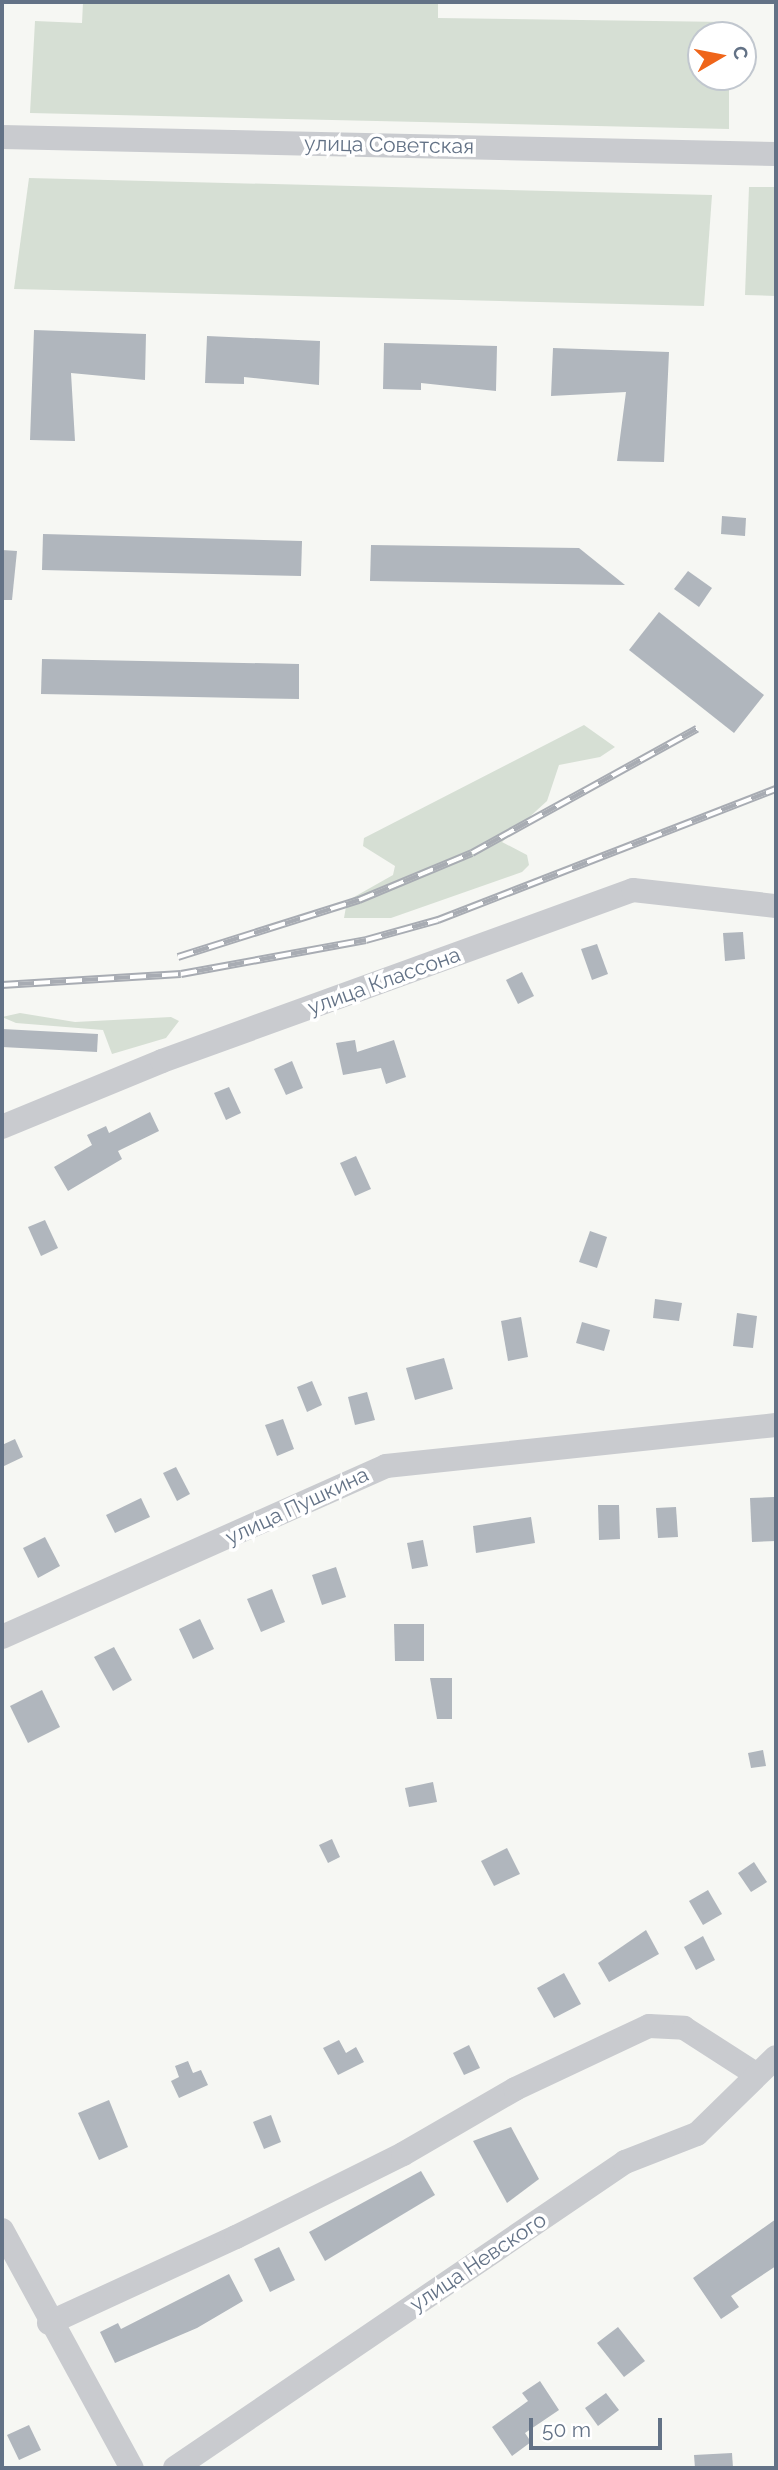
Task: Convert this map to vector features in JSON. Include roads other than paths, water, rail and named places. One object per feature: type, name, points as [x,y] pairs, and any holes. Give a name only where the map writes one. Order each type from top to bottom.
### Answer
[{"type":"street","name":"улица Советская","points":[[2,137],[776,154]]},
{"type":"street","name":"улица Классона","points":[[2,1127],[162,1061],[634,890],[776,906]]},
{"type":"street","name":"улица Пушкина","points":[[2,1637],[386,1466],[776,1425]]},
{"type":"street","points":[[49,2323],[236,2237],[403,2154],[515,2088],[649,2026],[684,2028],[754,2073]]},
{"type":"street","name":"улица Невского","points":[[175,2468],[625,2162],[697,2134],[730,2107],[754,2073],[776,2057]]},
{"type":"street","points":[[2,2230],[49,2323],[132,2468]]},
{"type":"railway","points":[[178,957],[359,900],[472,853],[697,729]]},
{"type":"railway","points":[[2,985],[181,974],[366,940],[438,920],[776,789]]}]
